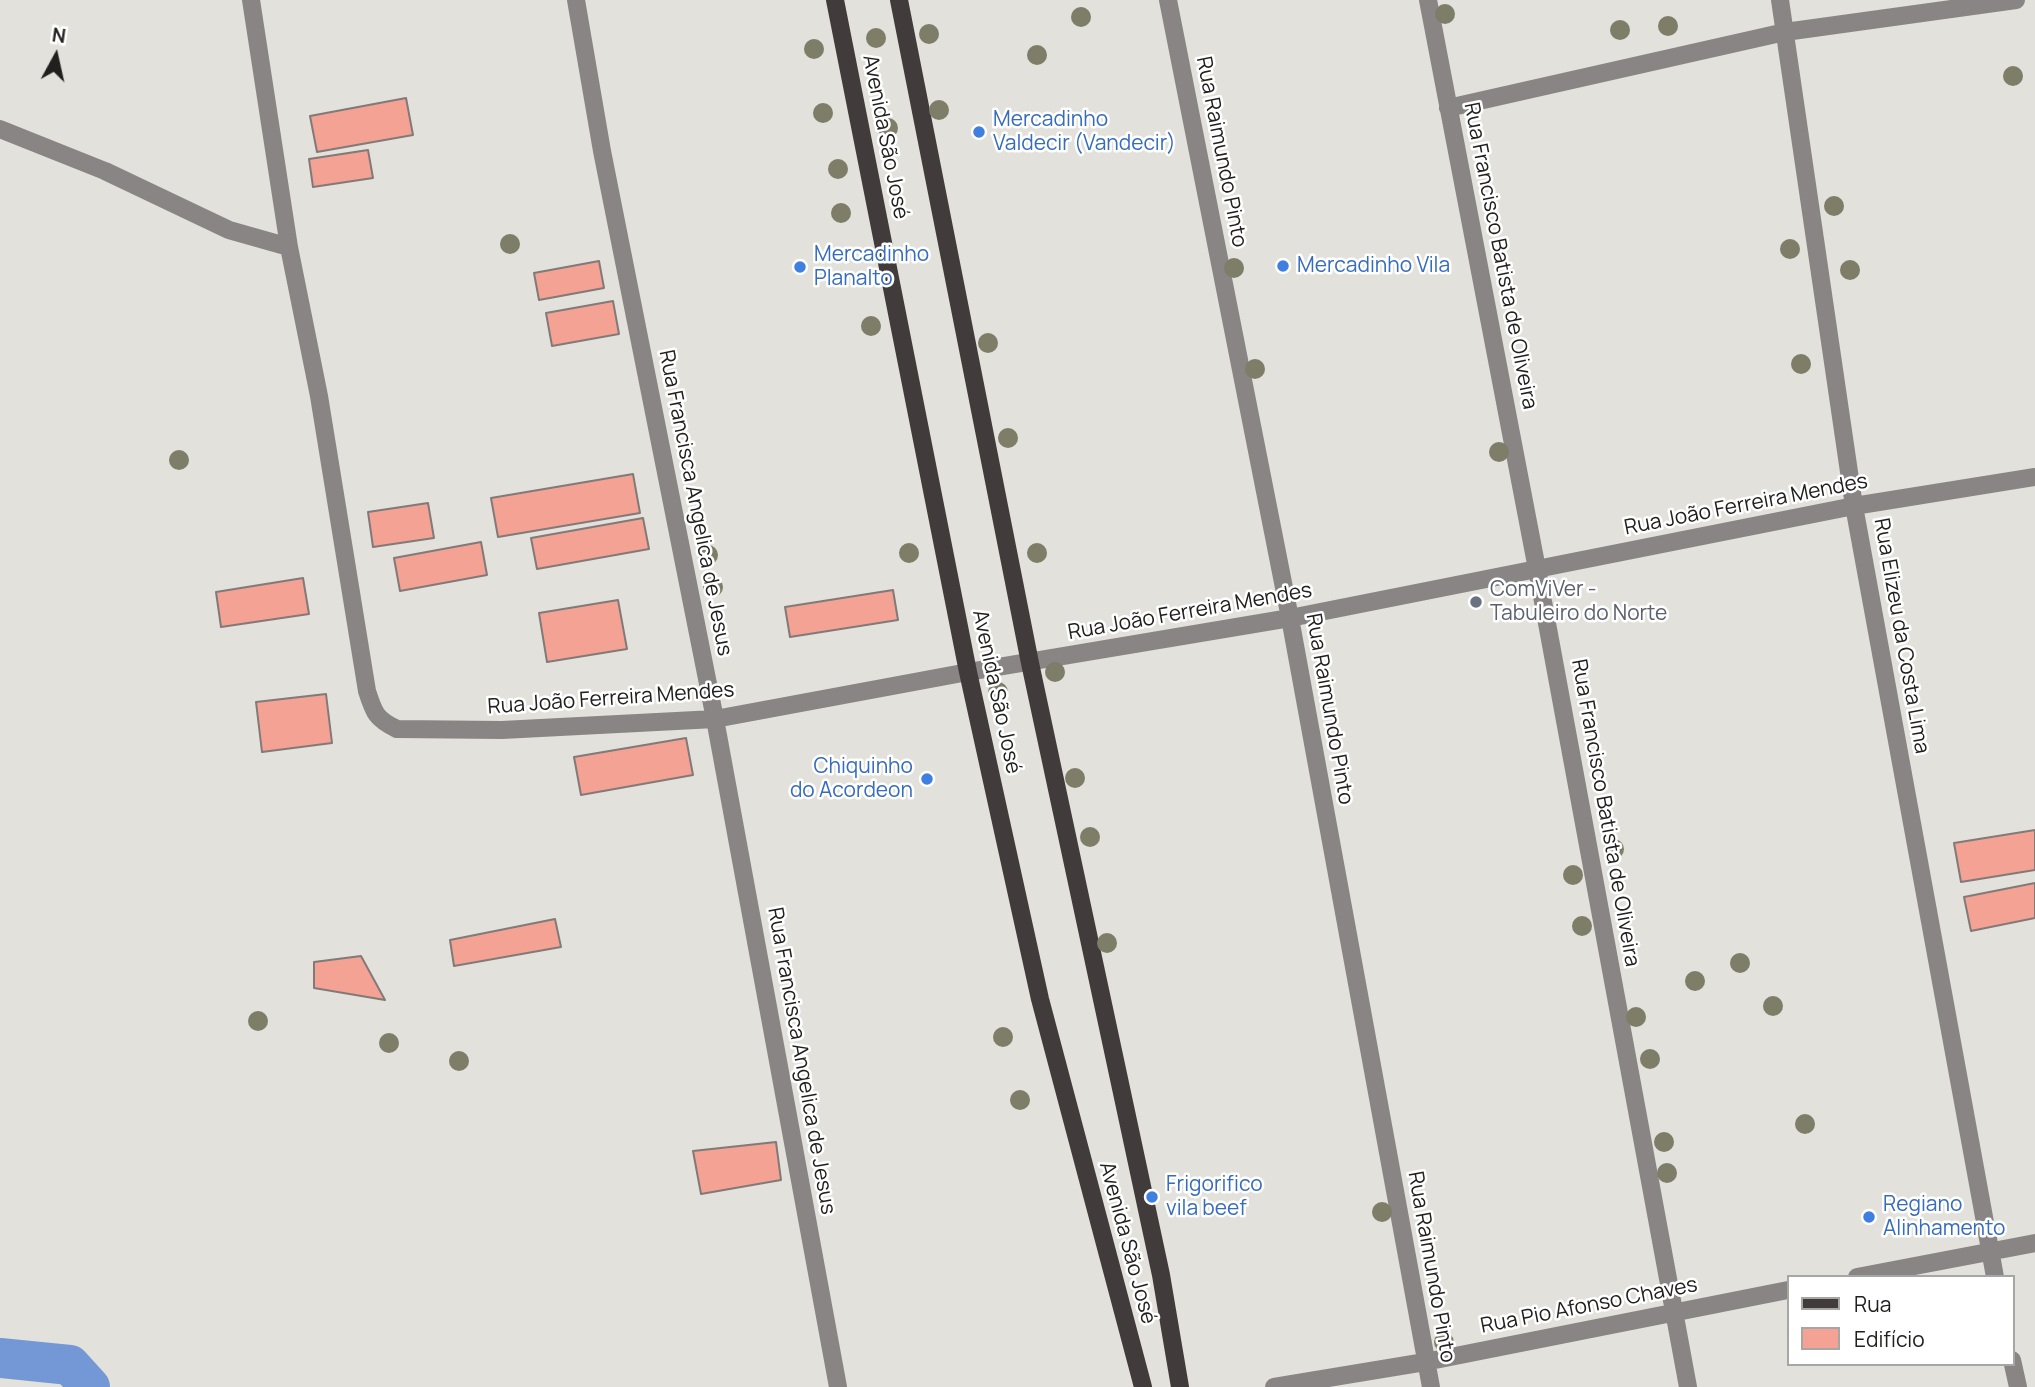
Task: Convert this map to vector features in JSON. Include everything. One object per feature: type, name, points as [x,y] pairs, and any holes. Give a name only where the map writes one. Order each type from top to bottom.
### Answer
[{"type":"main road","name":"Avenida São José","points":[[835,0],[968,672],[1040,999],[1143,1387]]},
{"type":"main road","name":"Avenida São José","points":[[900,0],[1030,663],[1161,1275],[1180,1387]]},
{"type":"street","name":"Rua João Ferreira Mendes","points":[[251,0],[289,247],[319,396],[367,691],[373,712],[383,722],[397,729],[502,730],[715,719],[968,672],[1290,618],[1854,506],[2035,477]]},
{"type":"street","name":"Rua Francisca Angelica de Jesus","points":[[576,0],[602,151],[715,719],[838,1387]]},
{"type":"street","name":"Rua Raimundo Pinto","points":[[1168,0],[1290,618],[1431,1387]]},
{"type":"street","name":"Rua Francisco Batista de Oliveira","points":[[1428,0],[1537,569],[1688,1387]]},
{"type":"street","name":"Rua Elizeu da Costa Lima","points":[[1780,0],[1854,506],[1994,1275]]},
{"type":"street","points":[[1448,108],[1785,32],[2016,0]]},
{"type":"street","points":[[0,129],[105,171],[229,230],[289,247]]},
{"type":"street","points":[[1867,1275],[2035,1243]]},
{"type":"street","name":"Rua Pio Afonso Chaves","points":[[1274,1387],[1425,1362],[1786,1290]]},
{"type":"street","points":[[2013,1366],[2018,1387]]},
{"type":"building","points":[[406,98],[413,135],[317,152],[310,116]]},
{"type":"building","points":[[368,150],[373,178],[313,187],[309,159]]},
{"type":"building","points":[[599,261],[604,288],[539,300],[534,273]]},
{"type":"building","points":[[613,301],[619,334],[552,346],[546,313]]},
{"type":"building","points":[[633,474],[640,513],[498,537],[491,498]]},
{"type":"building","points":[[428,503],[434,538],[373,547],[368,512]]},
{"type":"building","points":[[643,518],[649,549],[537,569],[531,538]]},
{"type":"building","points":[[481,542],[487,575],[400,591],[394,558]]},
{"type":"building","points":[[303,578],[309,614],[221,627],[216,592]]},
{"type":"building","points":[[893,590],[898,620],[790,637],[785,607]]},
{"type":"building","points":[[618,600],[627,649],[547,662],[539,613]]},
{"type":"building","points":[[326,694],[332,743],[262,752],[256,702]]},
{"type":"building","points":[[686,738],[693,775],[581,795],[574,757]]},
{"type":"building","points":[[2035,830],[2035,870],[1961,882],[1954,843]]},
{"type":"building","points":[[2035,883],[2035,918],[1971,931],[1964,897]]},
{"type":"building","points":[[555,919],[561,947],[454,966],[450,940]]},
{"type":"building","points":[[361,956],[385,1000],[314,988],[314,962]]},
{"type":"building","points":[[776,1142],[781,1180],[701,1194],[693,1151]]},
{"type":"waterway","points":[[0,1358],[70,1365],[90,1387]]},
{"type":"place","name":"Mercadinho Valdecir (Vandecir)","points":[[979,132]]},
{"type":"place","name":"Mercadinho Vila","points":[[1283,266]]},
{"type":"place","name":"Mercadinho Planalto","points":[[800,267]]},
{"type":"place","name":"ComViVer - Tabuleiro do Norte","points":[[1476,602]]},
{"type":"place","name":"Chiquinho do Acordeon","points":[[927,779]]},
{"type":"place","name":"Frigorifico vila beef","points":[[1152,1197]]},
{"type":"place","name":"Regiano Alinhamento","points":[[1869,1217]]}]
